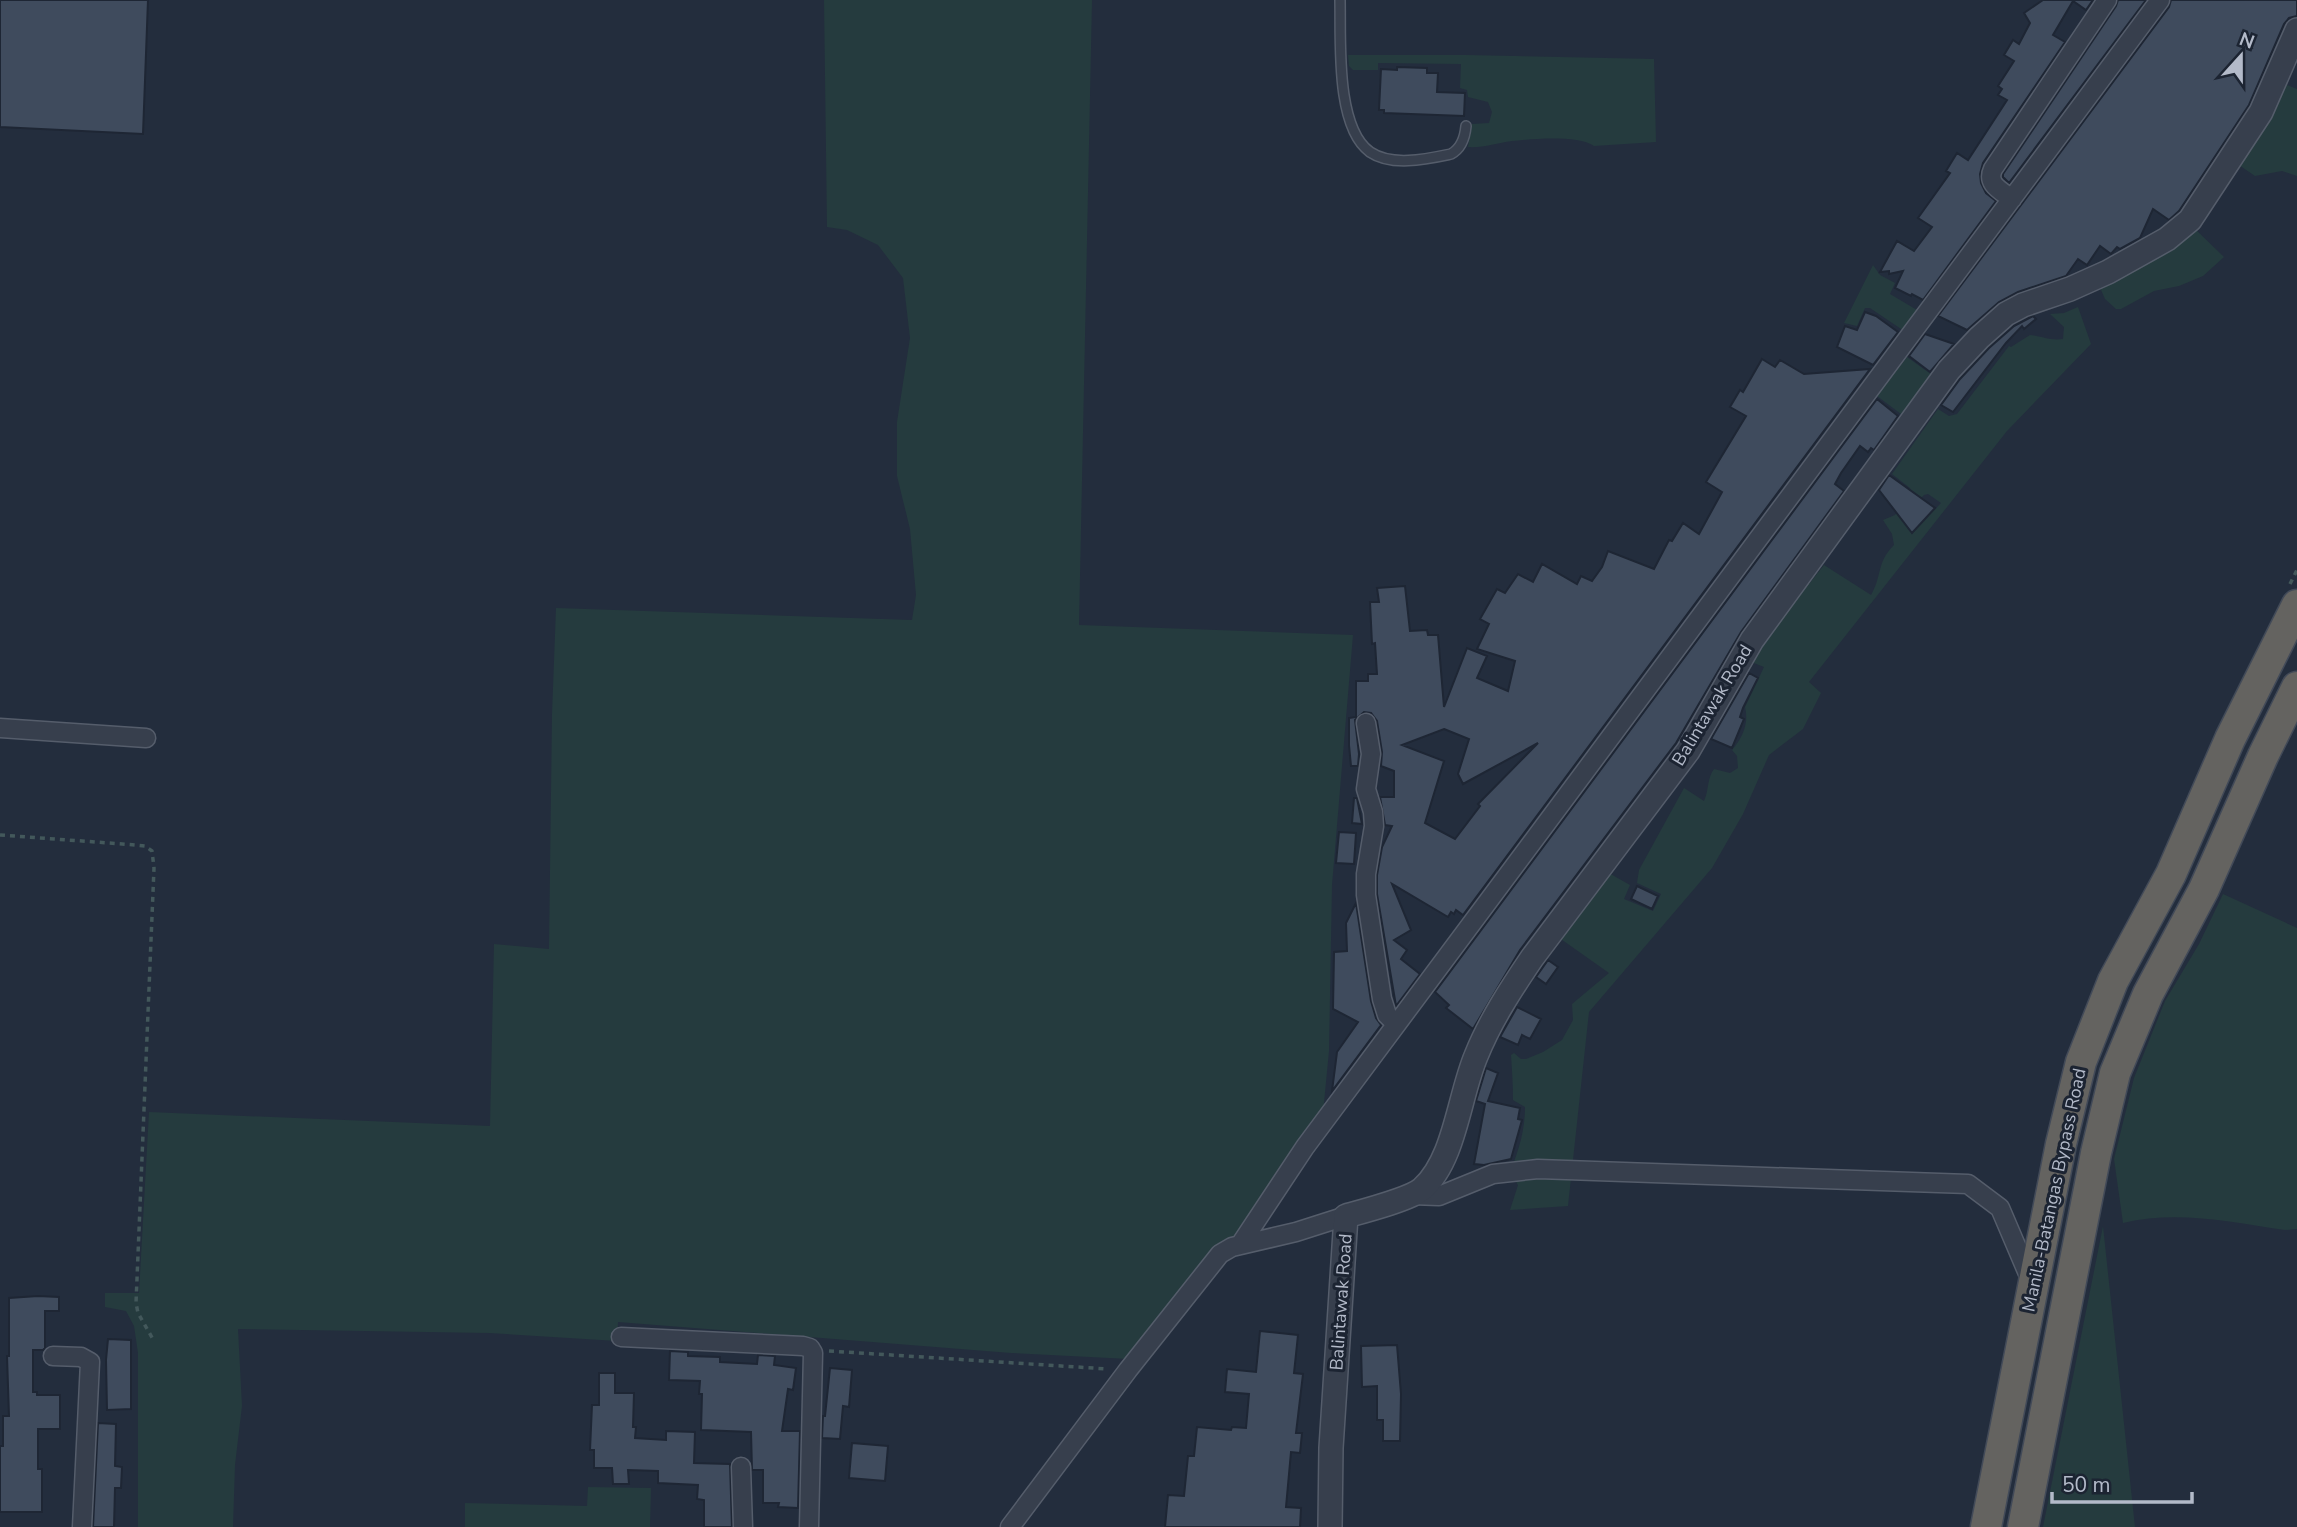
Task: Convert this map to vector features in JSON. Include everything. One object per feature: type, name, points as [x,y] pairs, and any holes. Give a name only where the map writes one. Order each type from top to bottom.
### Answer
[{"type":"highway","name":"Manila-Batangas Bypass Road","points":[[1986,1527],[2070,1103],[2081,1062],[2113,981],[2171,874],[2230,739],[2297,605]]},
{"type":"highway","name":"Manila-Batangas Bypass Road","points":[[2024,1527],[2096,1153],[2115,1073],[2148,994],[2204,889],[2297,687]]},
{"type":"highway","points":[[2026,1322],[2063,1329]]},
{"type":"street","points":[[2012,199],[1992,183],[1990,178],[1993,169],[2107,0]]},
{"type":"street","points":[[1240,1245],[1305,1146],[2160,0]]},
{"type":"street","name":"Balintawak Road","points":[[1330,1527],[1346,1216],[1411,1195],[1428,1183],[1449,1142],[1474,1059],[1508,994],[1532,958],[1688,751],[1758,631],[1941,380],[1967,350],[2006,314],[2108,272],[2167,239],[2190,220],[2260,112],[2297,30]]},
{"type":"street","points":[[1366,723],[1371,754],[1366,789],[1374,821],[1366,874],[1366,895],[1382,999],[1387,1015],[1396,1024]]},
{"type":"street","points":[[0,728],[146,738]]},
{"type":"street","points":[[1411,1195],[1439,1196],[1493,1174],[1538,1169],[1968,1184],[2000,1208],[2033,1287]]},
{"type":"street","points":[[1010,1527],[1217,1257],[1240,1245],[1296,1233],[1346,1216]]},
{"type":"street","points":[[621,1337],[803,1346],[812,1350],[809,1527]]},
{"type":"street","points":[[53,1356],[81,1357],[90,1362],[82,1527]]},
{"type":"street","points":[[741,1467],[743,1527]]},
{"type":"lane","points":[[1340,0],[1341,62],[1347,105],[1355,131],[1370,152],[1399,161],[1451,154],[1462,143],[1466,126]]},
{"type":"path","points":[[0,835],[136,845],[145,846],[152,851],[154,868],[135,1303],[154,1341]]},
{"type":"path","points":[[812,1350],[1128,1370]]},
{"type":"green space","points":[[824,0],[1092,0],[1079,625],[1353,635],[1332,885],[1329,1051],[1323,1113],[1233,1243],[1220,1245],[1210,1252],[1129,1359],[1011,1353],[618,1322],[617,1341],[489,1333],[238,1329],[242,1406],[235,1465],[233,1527],[138,1527],[138,1353],[134,1326],[126,1311],[105,1307],[105,1293],[139,1293],[149,1112],[490,1126],[494,944],[549,949],[556,608],[912,620],[916,595],[910,529],[897,476],[897,422],[910,338],[903,278],[878,245],[847,230],[827,227]]},
{"type":"green space","points":[[1348,55],[1654,59],[1656,142],[1594,146],[1577,140],[1543,139],[1468,147],[1472,124],[1489,123],[1492,112],[1488,102],[1468,97],[1467,90],[1460,88],[1461,64],[1378,63],[1378,70],[1353,70],[1349,66]]},
{"type":"green space","points":[[2282,83],[2297,89],[2297,176],[2282,171],[2255,176],[2236,163]]},
{"type":"green space","points":[[2194,228],[2224,257],[2203,276],[2179,286],[2154,291],[2121,309],[2116,309],[2105,299],[2098,283]]},
{"type":"green space","points":[[1873,265],[1880,275],[1895,283],[1890,294],[1922,313],[1907,333],[1870,308],[1865,308],[1857,326],[1844,323]]},
{"type":"green space","points":[[2078,307],[2091,344],[2007,431],[1809,682],[1821,693],[1803,729],[1769,755],[1743,814],[1712,868],[1589,1012],[1568,1206],[1510,1210],[1518,1185],[1510,1172],[1521,1140],[1525,1107],[1513,1100],[1511,1055],[1514,1053],[1521,1059],[1526,1059],[1562,1040],[1573,1020],[1572,1004],[1609,973],[1558,937],[1607,872],[1630,885],[1624,899],[1653,911],[1661,894],[1637,883],[1639,870],[1684,788],[1704,801],[1714,769],[1730,773],[1738,768],[1737,756],[1732,750],[1744,730],[1745,707],[1764,667],[1749,661],[1803,581],[1809,584],[1824,565],[1871,595],[1884,557],[1894,545],[1892,534],[1883,520],[1895,515],[1912,493],[1910,488],[1892,474],[1938,409],[1949,416],[1957,414],[2009,346],[2030,335],[2063,339],[2064,327],[2050,314],[2064,313]],"holes":[[[1928,494],[1941,503],[1912,534],[1901,518],[1924,495]]]},
{"type":"green space","points":[[1907,357],[1935,377],[1905,417],[1877,396]]},
{"type":"green space","points":[[2223,894],[2297,928],[2297,1229],[2285,1230],[2183,1217],[2123,1223],[2114,1159],[2134,1078],[2165,1001],[2199,944]]},
{"type":"green space","points":[[2103,1226],[2135,1527],[2043,1527]]},
{"type":"green space","points":[[588,1487],[651,1488],[650,1527],[465,1527],[465,1503],[587,1506]]},
{"type":"building","points":[[0,0],[148,0],[143,134],[0,127]]},
{"type":"building","points":[[2043,0],[2093,0],[2086,10],[2073,1],[2053,35],[2065,42],[1983,163],[1981,183],[1986,193],[1996,201],[1923,300],[1912,294],[1911,296],[1895,288],[1903,271],[1889,274],[1889,271],[1880,272],[1897,241],[1914,251],[1932,227],[1918,218],[1950,173],[1946,171],[1957,153],[1968,160],[2007,100],[1998,95],[2002,89],[1998,86],[2014,61],[2004,55],[2013,40],[2019,44],[2030,23],[2024,13]]},
{"type":"building","points":[[2118,0],[2146,0],[2009,183],[2003,174]]},
{"type":"building","points":[[2171,0],[2297,0],[2297,16],[2289,18],[2284,24],[2249,105],[2179,211],[2169,220],[2153,209],[2140,238],[2120,249],[2117,247],[2111,254],[2100,246],[2087,265],[2078,259],[2066,276],[2018,292],[1999,302],[1967,330],[1938,316],[2169,7]]},
{"type":"building","points":[[1397,67],[1427,68],[1427,73],[1438,73],[1437,92],[1465,93],[1464,116],[1384,113],[1384,110],[1379,110],[1381,69],[1397,70]]},
{"type":"building","points":[[1865,312],[1876,316],[1898,332],[1873,365],[1837,347],[1845,326],[1857,330]]},
{"type":"building","points":[[2033,316],[2036,319],[2024,329],[2022,326],[2006,343],[1953,412],[1941,405],[1960,379],[1989,348],[2014,326]]},
{"type":"building","points":[[1925,334],[1954,344],[1930,372],[1909,356]]},
{"type":"building","points":[[1762,359],[1775,367],[1780,360],[1804,374],[1870,369],[1463,915],[1456,910],[1448,917],[1392,884],[1411,930],[1394,940],[1407,950],[1401,959],[1420,974],[1396,1006],[1377,894],[1382,847],[1392,826],[1385,825],[1380,797],[1394,797],[1394,771],[1381,766],[1382,752],[1377,721],[1371,713],[1364,712],[1355,720],[1358,766],[1351,766],[1349,745],[1349,718],[1356,717],[1356,681],[1368,681],[1368,674],[1377,674],[1370,602],[1379,602],[1377,588],[1405,586],[1410,631],[1427,630],[1428,635],[1438,635],[1444,707],[1467,648],[1487,656],[1477,678],[1508,691],[1515,661],[1477,649],[1489,624],[1480,619],[1497,589],[1505,593],[1518,574],[1533,582],[1542,564],[1577,584],[1581,576],[1592,581],[1602,567],[1608,551],[1654,569],[1669,540],[1672,541],[1683,523],[1699,534],[1722,492],[1706,482],[1746,416],[1730,407],[1740,390],[1743,392]],"holes":[[[1444,729],[1469,739],[1458,774],[1463,784],[1538,743],[1478,804],[1480,806],[1455,839],[1425,823],[1444,761],[1402,745]]]},
{"type":"building","points":[[1877,399],[1898,416],[1874,450],[1871,448],[1868,452],[1860,446],[1841,473],[1835,484],[1844,491],[1741,632],[1676,743],[1520,950],[1473,1029],[1446,1008],[1449,1005],[1435,992]]},
{"type":"building","points":[[1889,475],[1935,508],[1912,533],[1879,490]]},
{"type":"building","points":[[1749,673],[1758,678],[1743,708],[1740,717],[1744,719],[1732,748],[1711,739]]},
{"type":"building","points":[[1354,798],[1357,798],[1362,824],[1352,823]]},
{"type":"building","points":[[1339,832],[1356,833],[1354,864],[1336,863]]},
{"type":"building","points":[[1637,886],[1658,896],[1652,909],[1631,899]]},
{"type":"building","points":[[1356,903],[1371,1001],[1381,1025],[1332,1091],[1337,1052],[1358,1022],[1333,1009],[1334,952],[1347,951],[1346,923]]},
{"type":"building","points":[[1548,960],[1558,967],[1546,984],[1536,977]]},
{"type":"building","points":[[1517,1007],[1541,1019],[1530,1039],[1522,1035],[1518,1045],[1500,1037]]},
{"type":"building","points":[[1486,1068],[1498,1073],[1488,1101],[1520,1108],[1518,1119],[1522,1120],[1511,1159],[1484,1165],[1474,1164],[1485,1104],[1476,1101]]},
{"type":"building","points":[[59,1297],[59,1311],[45,1311],[45,1348],[33,1350],[33,1392],[37,1392],[37,1395],[60,1395],[60,1429],[38,1429],[42,1512],[0,1512],[0,1446],[3,1446],[3,1416],[9,1416],[9,1298]]},
{"type":"building","points":[[1260,1331],[1298,1335],[1294,1373],[1303,1374],[1296,1433],[1302,1433],[1300,1453],[1291,1452],[1286,1507],[1301,1508],[1300,1527],[1165,1527],[1168,1495],[1184,1496],[1188,1456],[1194,1456],[1197,1427],[1231,1430],[1232,1427],[1246,1428],[1249,1394],[1225,1392],[1227,1369],[1256,1372]]},
{"type":"building","points":[[108,1339],[131,1340],[131,1409],[107,1410]]},
{"type":"building","points":[[1397,1345],[1401,1394],[1400,1441],[1383,1441],[1383,1420],[1377,1420],[1377,1386],[1362,1387],[1361,1346]]},
{"type":"building","points":[[670,1351],[688,1352],[688,1356],[720,1357],[720,1362],[757,1364],[758,1355],[775,1356],[774,1365],[796,1368],[793,1390],[788,1389],[782,1431],[800,1431],[798,1508],[778,1507],[779,1503],[763,1503],[763,1470],[752,1470],[751,1432],[701,1430],[700,1381],[669,1380]]},
{"type":"building","points":[[830,1368],[852,1370],[849,1407],[843,1406],[840,1439],[822,1438]]},
{"type":"building","points":[[599,1373],[615,1373],[615,1393],[634,1393],[635,1438],[666,1440],[666,1431],[695,1432],[694,1463],[730,1464],[732,1527],[704,1527],[704,1500],[697,1499],[698,1485],[658,1483],[658,1471],[628,1470],[629,1484],[613,1484],[612,1468],[594,1468],[594,1450],[590,1450],[592,1405],[599,1405]]},
{"type":"building","points":[[98,1423],[116,1424],[115,1466],[122,1467],[121,1488],[115,1488],[114,1527],[93,1527]]},
{"type":"building","points":[[852,1443],[888,1446],[885,1481],[849,1478]]}]
